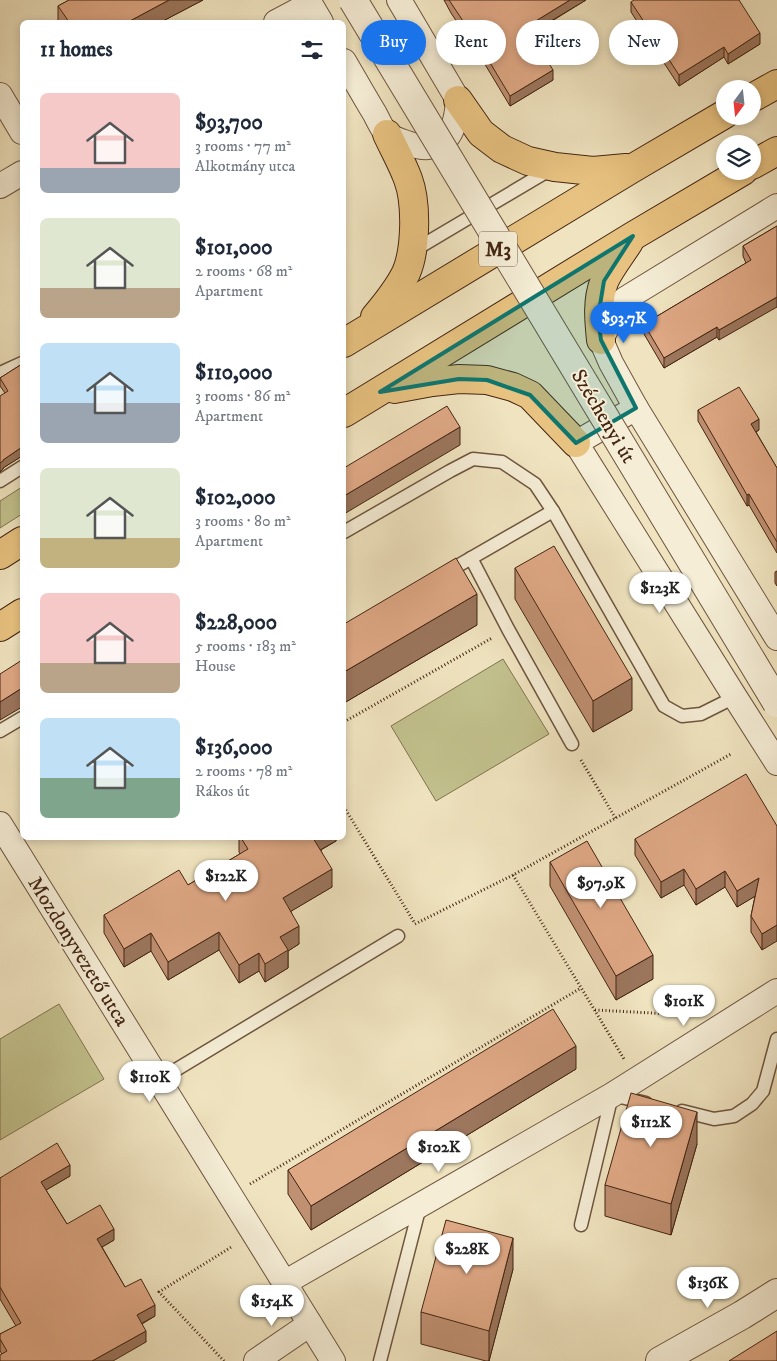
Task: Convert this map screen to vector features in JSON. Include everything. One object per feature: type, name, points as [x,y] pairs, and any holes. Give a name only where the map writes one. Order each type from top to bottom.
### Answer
[{"type":"main road","points":[[761,93],[777,84]]},
{"type":"main road","points":[[458,100],[481,133],[502,149],[528,160],[555,167],[593,172],[633,168]]},
{"type":"main road","name":"M3","points":[[354,337],[716,119]]},
{"type":"main road","points":[[354,337],[390,298],[406,273],[413,251],[413,198],[409,180],[387,134]]},
{"type":"main road","points":[[761,160],[777,151]]},
{"type":"main road","points":[[346,413],[727,180]]},
{"type":"main road","points":[[601,340],[598,317],[604,281],[633,236]]},
{"type":"main road","points":[[380,392],[432,382],[459,379],[487,380],[513,387],[530,395],[576,443]]},
{"type":"main road","points":[[0,555],[20,542]]},
{"type":"main road","points":[[0,627],[20,614]]},
{"type":"street","name":"Széchenyi út","points":[[353,0],[777,703]]},
{"type":"street","points":[[346,64],[387,134],[404,143],[426,148],[437,146],[446,138],[457,117],[458,100],[399,0]]},
{"type":"street","points":[[282,20],[313,9]]},
{"type":"street","points":[[0,95],[20,129]]},
{"type":"street","points":[[0,186],[20,174]]},
{"type":"street","points":[[777,206],[625,299],[613,315],[601,340],[636,408],[777,638]]},
{"type":"street","points":[[636,408],[576,443],[734,698],[777,763]]},
{"type":"street","name":"Mozdonyvezető utca","points":[[0,824],[332,1361]]},
{"type":"street","points":[[284,1283],[612,1095],[777,991]]},
{"type":"street","points":[[660,1361],[777,1293]]},
{"type":"street","points":[[256,1361],[310,1324]]},
{"type":"lane","points":[[413,251],[555,167]]},
{"type":"lane","points":[[0,374],[20,364]]},
{"type":"lane","points":[[346,531],[473,459],[502,462],[535,484],[553,511],[664,706],[682,716],[701,714],[734,698]]},
{"type":"lane","points":[[0,481],[20,468]]},
{"type":"lane","points":[[437,579],[553,511]]},
{"type":"lane","points":[[471,558],[572,744]]},
{"type":"lane","points":[[0,731],[20,719]]},
{"type":"lane","points":[[159,1080],[398,936]]},
{"type":"lane","points":[[581,1226],[612,1095],[714,1118],[734,1116],[752,1104],[763,1090],[777,1039]]},
{"type":"lane","points":[[380,1361],[420,1206]]},
{"type":"path","points":[[346,721],[508,629]]},
{"type":"path","points":[[572,744],[616,819]]},
{"type":"path","points":[[398,936],[415,924],[514,875],[731,754]]},
{"type":"path","points":[[346,810],[415,924]]},
{"type":"path","points":[[514,875],[636,1079]]},
{"type":"path","points":[[230,1196],[581,988]]},
{"type":"path","points":[[594,1010],[690,1015]]},
{"type":"path","points":[[224,1361],[159,1292],[254,1233]]},
{"type":"highlighted area","points":[[633,236],[604,281],[598,317],[601,340],[636,408],[576,443],[530,395],[487,380],[459,379],[380,392]]},
{"type":"shaded area","points":[[20,488],[20,515],[0,528],[0,501]]},
{"type":"shaded area","points":[[503,659],[549,734],[436,801],[391,726]]},
{"type":"shaded area","points":[[59,1004],[104,1079],[0,1140],[0,1039]]},
{"type":"building","points":[[69,0],[169,0],[132,20],[68,20],[58,6]]},
{"type":"building","points":[[449,0],[570,0],[537,20],[516,20],[516,65],[550,65],[553,70],[510,96],[491,65],[506,65],[506,20],[462,20]]},
{"type":"building","points":[[634,0],[739,0],[760,33],[728,54],[724,47],[679,75],[672,65],[678,65],[678,20],[643,20],[631,2]]},
{"type":"building","points":[[777,226],[777,297],[719,330],[717,327],[664,358],[644,324],[751,260],[743,246]]},
{"type":"building","points":[[20,365],[20,448],[0,463],[0,396],[8,391],[0,378]]},
{"type":"building","points":[[739,387],[759,419],[751,424],[777,468],[777,542],[749,494],[747,495],[698,410]]},
{"type":"building","points":[[447,406],[460,427],[346,495],[346,467]]},
{"type":"building","points":[[554,546],[632,678],[593,701],[515,568]]},
{"type":"building","points":[[456,558],[477,594],[346,671],[346,623]]},
{"type":"building","points":[[20,661],[20,689],[0,702],[0,674]]},
{"type":"building","points":[[746,774],[777,826],[777,925],[762,934],[751,916],[759,878],[737,891],[725,871],[696,889],[684,869],[661,882],[635,839]]},
{"type":"building","points":[[242,840],[314,840],[332,869],[283,898],[299,926],[280,937],[288,950],[265,964],[259,953],[239,965],[219,932],[168,962],[151,933],[124,949],[104,915],[179,870],[188,885],[248,849]]},
{"type":"building","points":[[587,841],[653,955],[616,976],[550,862]]},
{"type":"building","points":[[553,1009],[576,1046],[311,1206],[288,1170]]},
{"type":"building","points":[[631,1093],[697,1112],[671,1204],[605,1185]]},
{"type":"building","points":[[57,1143],[70,1165],[41,1182],[67,1224],[100,1205],[114,1229],[97,1239],[125,1287],[141,1279],[155,1305],[137,1315],[146,1331],[92,1361],[0,1361],[0,1355],[7,1351],[0,1339],[0,1334],[21,1323],[0,1287],[0,1178]]},
{"type":"building","points":[[446,1220],[513,1238],[489,1331],[421,1312]]},
{"type":"building","points":[[777,1331],[777,1361],[729,1361]]}]
